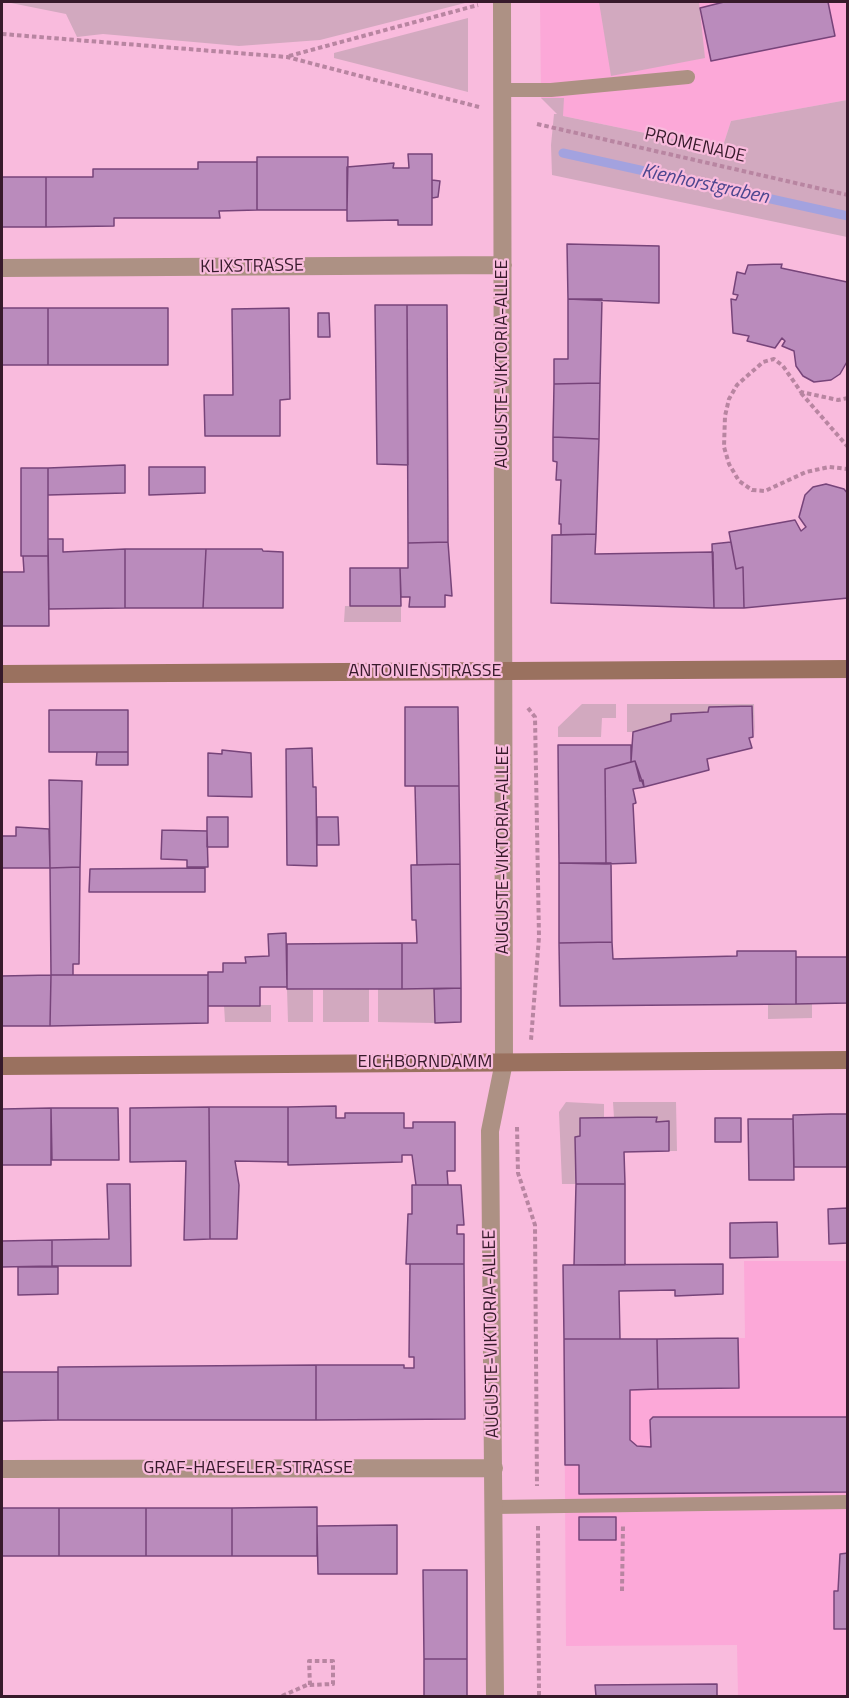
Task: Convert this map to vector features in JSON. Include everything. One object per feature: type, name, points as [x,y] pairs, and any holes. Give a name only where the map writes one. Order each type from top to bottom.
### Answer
[{"type":"main road","name":"ANTONIENSTRASSE","points":[[2,674],[848,669]]},
{"type":"main road","name":"EICHBORNDAMM","points":[[2,1066],[848,1059]]},
{"type":"street","name":"AUGUSTE-VIKTORIA-ALLEE","points":[[495,1696],[490,1131],[504,1062],[501,2]]},
{"type":"street","name":"KLIXSTRASSE","points":[[2,268],[503,265]]},
{"type":"street","name":"GRAF-HAESELER-STRASSE","points":[[2,1469],[494,1468]]},
{"type":"lane","points":[[503,90],[551,90],[688,77]]},
{"type":"lane","points":[[494,1508],[848,1502]]},
{"type":"path","points":[[287,57],[479,5]]},
{"type":"path","points":[[2,34],[287,57],[479,107]]},
{"type":"path","name":"PROMENADE","points":[[537,124],[848,195]]},
{"type":"path","points":[[848,447],[801,392],[783,366],[774,359],[763,362],[737,385],[729,399],[725,416],[724,447],[729,464],[739,481],[752,490],[765,491],[806,472],[830,467],[848,469]]},
{"type":"path","points":[[801,392],[838,400],[848,398]]},
{"type":"path","points":[[503,672],[535,717],[539,937],[534,1021],[527,1062]]},
{"type":"path","points":[[517,1124],[518,1173],[535,1225],[539,1696]]},
{"type":"path","points":[[622,1590],[623,1506]]},
{"type":"path","points":[[282,1696],[295,1688],[333,1684],[333,1661],[309,1661],[309,1685]]},
{"type":"shaded area","points":[[6,2],[469,2],[320,40],[239,46],[103,34],[77,37],[66,14]]},
{"type":"shaded area","points":[[540,2],[847,2],[847,100],[731,121],[722,149],[563,116],[563,98],[541,98]]},
{"type":"shaded area","points":[[599,2],[699,2],[705,58],[611,76]]},
{"type":"shaded area","points":[[468,18],[468,92],[334,58],[334,53]]},
{"type":"shaded area","points":[[541,98],[564,98],[563,116],[722,149],[731,121],[847,100],[847,237],[552,175],[551,145],[554,114],[557,114]]},
{"type":"shaded area","points":[[345,606],[401,606],[401,622],[344,622]]},
{"type":"shaded area","points":[[582,704],[616,704],[616,718],[602,718],[601,737],[558,737],[558,727]]},
{"type":"shaded area","points":[[627,704],[754,704],[755,737],[752,706],[709,707],[708,712],[672,714],[671,721],[637,732],[627,732]]},
{"type":"shaded area","points":[[287,989],[313,990],[313,1022],[288,1022]]},
{"type":"shaded area","points":[[369,989],[369,1022],[323,1022],[323,990]]},
{"type":"shaded area","points":[[378,989],[434,989],[435,1023],[378,1022]]},
{"type":"shaded area","points":[[812,1003],[812,1018],[768,1019],[768,1004]]},
{"type":"shaded area","points":[[224,1005],[271,1005],[271,1022],[225,1022]]},
{"type":"shaded area","points":[[566,1102],[604,1104],[604,1118],[580,1119],[580,1136],[575,1137],[576,1184],[562,1184],[559,1112]]},
{"type":"shaded area","points":[[613,1102],[676,1102],[677,1151],[669,1151],[669,1121],[656,1122],[656,1117],[614,1118]]},
{"type":"shaded area","points":[[744,1261],[847,1261],[847,1696],[738,1696],[737,1645],[566,1646],[564,1339],[745,1338]]},
{"type":"building","points":[[724,2],[828,2],[835,36],[711,61],[700,8]]},
{"type":"building","points":[[408,154],[432,154],[432,225],[398,225],[398,220],[347,221],[347,167],[394,163],[393,168],[409,168]]},
{"type":"building","points":[[257,157],[348,157],[347,210],[257,210]]},
{"type":"building","points":[[198,162],[257,162],[257,210],[219,211],[220,218],[114,218],[114,226],[46,227],[46,177],[93,177],[93,169],[198,169]]},
{"type":"building","points":[[2,177],[46,177],[46,227],[2,227]]},
{"type":"building","points":[[432,180],[440,181],[438,197],[432,198]]},
{"type":"building","points":[[567,244],[659,246],[659,303],[568,299]]},
{"type":"building","points":[[782,264],[781,268],[847,282],[848,360],[840,374],[831,380],[814,382],[803,376],[796,366],[794,351],[782,346],[785,341],[782,338],[775,348],[747,341],[749,336],[733,333],[731,299],[736,300],[738,295],[733,294],[737,272],[745,274],[748,265]]},
{"type":"building","points":[[568,299],[602,299],[600,383],[554,384],[554,359],[568,359]]},
{"type":"building","points":[[375,305],[407,305],[408,465],[377,464]]},
{"type":"building","points":[[407,305],[447,305],[448,542],[408,543]]},
{"type":"building","points":[[2,308],[48,308],[48,365],[2,365]]},
{"type":"building","points":[[48,308],[168,308],[168,365],[48,365]]},
{"type":"building","points":[[289,308],[290,399],[280,400],[280,436],[205,436],[204,395],[233,395],[232,309]]},
{"type":"building","points":[[318,313],[329,313],[330,337],[318,337]]},
{"type":"building","points":[[600,383],[599,439],[553,437],[554,384]]},
{"type":"building","points":[[553,437],[599,439],[596,534],[561,535],[561,524],[559,524],[561,480],[556,480],[557,462],[553,461]]},
{"type":"building","points":[[125,465],[125,493],[48,495],[48,468]]},
{"type":"building","points":[[149,467],[205,467],[205,493],[149,495]]},
{"type":"building","points":[[21,468],[48,468],[48,556],[21,556]]},
{"type":"building","points":[[826,484],[844,489],[848,494],[848,598],[744,608],[743,567],[736,569],[729,532],[795,520],[801,531],[806,527],[799,517],[805,495],[813,487]]},
{"type":"building","points":[[596,534],[595,554],[713,552],[714,608],[551,603],[552,535]]},
{"type":"building","points":[[48,539],[63,539],[63,552],[125,549],[125,608],[49,609]]},
{"type":"building","points":[[448,542],[452,596],[445,595],[445,607],[409,607],[410,597],[401,597],[400,568],[408,568],[408,543]]},
{"type":"building","points":[[731,542],[736,569],[743,567],[744,608],[714,608],[712,544]]},
{"type":"building","points":[[125,549],[206,549],[203,608],[125,608]]},
{"type":"building","points":[[206,549],[262,549],[263,551],[283,552],[283,608],[203,608]]},
{"type":"building","points":[[23,556],[48,556],[49,626],[2,626],[2,572],[24,572]]},
{"type":"building","points":[[350,568],[400,568],[401,606],[350,606]]},
{"type":"building","points":[[752,706],[753,737],[749,738],[752,748],[707,759],[709,770],[644,787],[643,780],[640,781],[635,761],[631,762],[633,732],[671,721],[671,714],[708,712],[709,707]]},
{"type":"building","points":[[405,707],[458,707],[459,786],[405,786]]},
{"type":"building","points":[[49,710],[128,710],[128,752],[49,752]]},
{"type":"building","points":[[558,745],[631,745],[631,762],[605,769],[606,864],[559,863]]},
{"type":"building","points":[[312,748],[313,787],[316,787],[317,866],[287,865],[286,749]]},
{"type":"building","points":[[222,750],[251,753],[252,797],[208,796],[208,753],[222,754]]},
{"type":"building","points":[[97,752],[128,752],[128,765],[96,765]]},
{"type":"building","points":[[635,761],[644,787],[633,789],[636,803],[633,804],[636,863],[606,864],[605,769]]},
{"type":"building","points":[[49,780],[82,781],[80,867],[50,868]]},
{"type":"building","points":[[415,786],[459,786],[460,864],[417,865]]},
{"type":"building","points":[[207,817],[228,817],[228,847],[207,847]]},
{"type":"building","points":[[317,817],[338,817],[339,845],[317,845]]},
{"type":"building","points":[[16,827],[49,829],[50,868],[2,868],[2,836],[16,836]]},
{"type":"building","points":[[162,830],[207,831],[208,867],[187,867],[187,860],[161,859]]},
{"type":"building","points":[[559,863],[611,863],[612,942],[559,943]]},
{"type":"building","points":[[460,864],[461,988],[402,989],[402,943],[417,943],[416,920],[412,920],[411,865]]},
{"type":"building","points":[[80,867],[79,964],[73,964],[73,975],[51,975],[50,868]]},
{"type":"building","points":[[205,868],[205,892],[89,892],[90,869]]},
{"type":"building","points":[[286,933],[287,987],[260,987],[260,1006],[208,1006],[208,972],[223,972],[223,963],[246,963],[245,957],[269,956],[268,934]]},
{"type":"building","points":[[612,942],[613,959],[737,956],[737,951],[796,951],[796,1004],[560,1006],[559,943]]},
{"type":"building","points":[[402,943],[402,989],[287,989],[287,944]]},
{"type":"building","points":[[796,957],[848,957],[848,1003],[796,1004]]},
{"type":"building","points":[[51,975],[208,975],[208,1023],[50,1026]]},
{"type":"building","points":[[51,975],[50,1026],[2,1026],[2,976]]},
{"type":"building","points":[[461,988],[461,1022],[435,1023],[434,989]]},
{"type":"building","points":[[336,1106],[336,1118],[345,1118],[345,1113],[404,1113],[404,1128],[413,1128],[413,1122],[455,1122],[455,1171],[447,1171],[448,1185],[416,1185],[412,1155],[402,1155],[402,1162],[288,1165],[288,1107]]},
{"type":"building","points":[[209,1107],[210,1239],[184,1240],[186,1161],[130,1162],[130,1108]]},
{"type":"building","points":[[209,1107],[288,1107],[288,1162],[235,1161],[239,1185],[237,1239],[210,1239]]},
{"type":"building","points":[[51,1108],[51,1165],[2,1165],[2,1109]]},
{"type":"building","points":[[51,1108],[118,1108],[119,1160],[52,1160]]},
{"type":"building","points":[[848,1114],[848,1167],[794,1167],[793,1115]]},
{"type":"building","points":[[657,1117],[656,1122],[669,1121],[669,1151],[624,1152],[625,1184],[576,1184],[575,1137],[580,1136],[580,1118]]},
{"type":"building","points":[[715,1118],[741,1118],[741,1142],[715,1142]]},
{"type":"building","points":[[748,1119],[793,1119],[794,1180],[749,1180]]},
{"type":"building","points":[[107,1184],[130,1184],[131,1266],[52,1266],[52,1240],[109,1239]]},
{"type":"building","points":[[576,1184],[625,1184],[625,1265],[574,1265]]},
{"type":"building","points":[[412,1185],[461,1185],[464,1225],[457,1225],[457,1234],[464,1234],[464,1264],[406,1264],[408,1214],[412,1214]]},
{"type":"building","points":[[848,1208],[848,1243],[829,1244],[828,1209]]},
{"type":"building","points":[[777,1222],[778,1257],[730,1258],[730,1223]]},
{"type":"building","points":[[52,1240],[52,1266],[2,1267],[2,1241]]},
{"type":"building","points":[[410,1264],[464,1264],[465,1419],[316,1420],[316,1365],[404,1365],[404,1368],[414,1368],[414,1357],[409,1357]]},
{"type":"building","points":[[723,1264],[723,1294],[675,1296],[675,1290],[619,1291],[620,1339],[564,1339],[563,1265]]},
{"type":"building","points":[[18,1267],[58,1267],[58,1294],[18,1295]]},
{"type":"building","points":[[738,1338],[739,1388],[658,1389],[657,1339]]},
{"type":"building","points":[[564,1339],[657,1339],[658,1389],[630,1390],[630,1440],[637,1446],[651,1447],[650,1420],[653,1417],[848,1417],[848,1492],[579,1494],[579,1465],[565,1465]]},
{"type":"building","points":[[316,1365],[316,1420],[58,1420],[58,1367]]},
{"type":"building","points":[[2,1372],[58,1372],[58,1420],[2,1421]]},
{"type":"building","points":[[317,1507],[317,1556],[232,1556],[232,1508]]},
{"type":"building","points":[[2,1508],[59,1508],[59,1556],[2,1556]]},
{"type":"building","points":[[59,1508],[146,1508],[146,1556],[59,1556]]},
{"type":"building","points":[[146,1508],[232,1508],[232,1556],[146,1556]]},
{"type":"building","points":[[579,1517],[616,1517],[616,1540],[579,1540]]},
{"type":"building","points":[[397,1525],[397,1574],[318,1574],[317,1526]]},
{"type":"building","points":[[848,1553],[848,1629],[834,1629],[834,1591],[838,1591],[840,1554]]},
{"type":"building","points":[[423,1570],[467,1570],[467,1659],[424,1659]]},
{"type":"building","points":[[424,1659],[467,1659],[467,1696],[424,1696]]},
{"type":"building","points":[[717,1684],[717,1696],[596,1696],[595,1685]]},
{"type":"waterway","name":"Kienhorstgraben","points":[[563,153],[848,216]]}]
